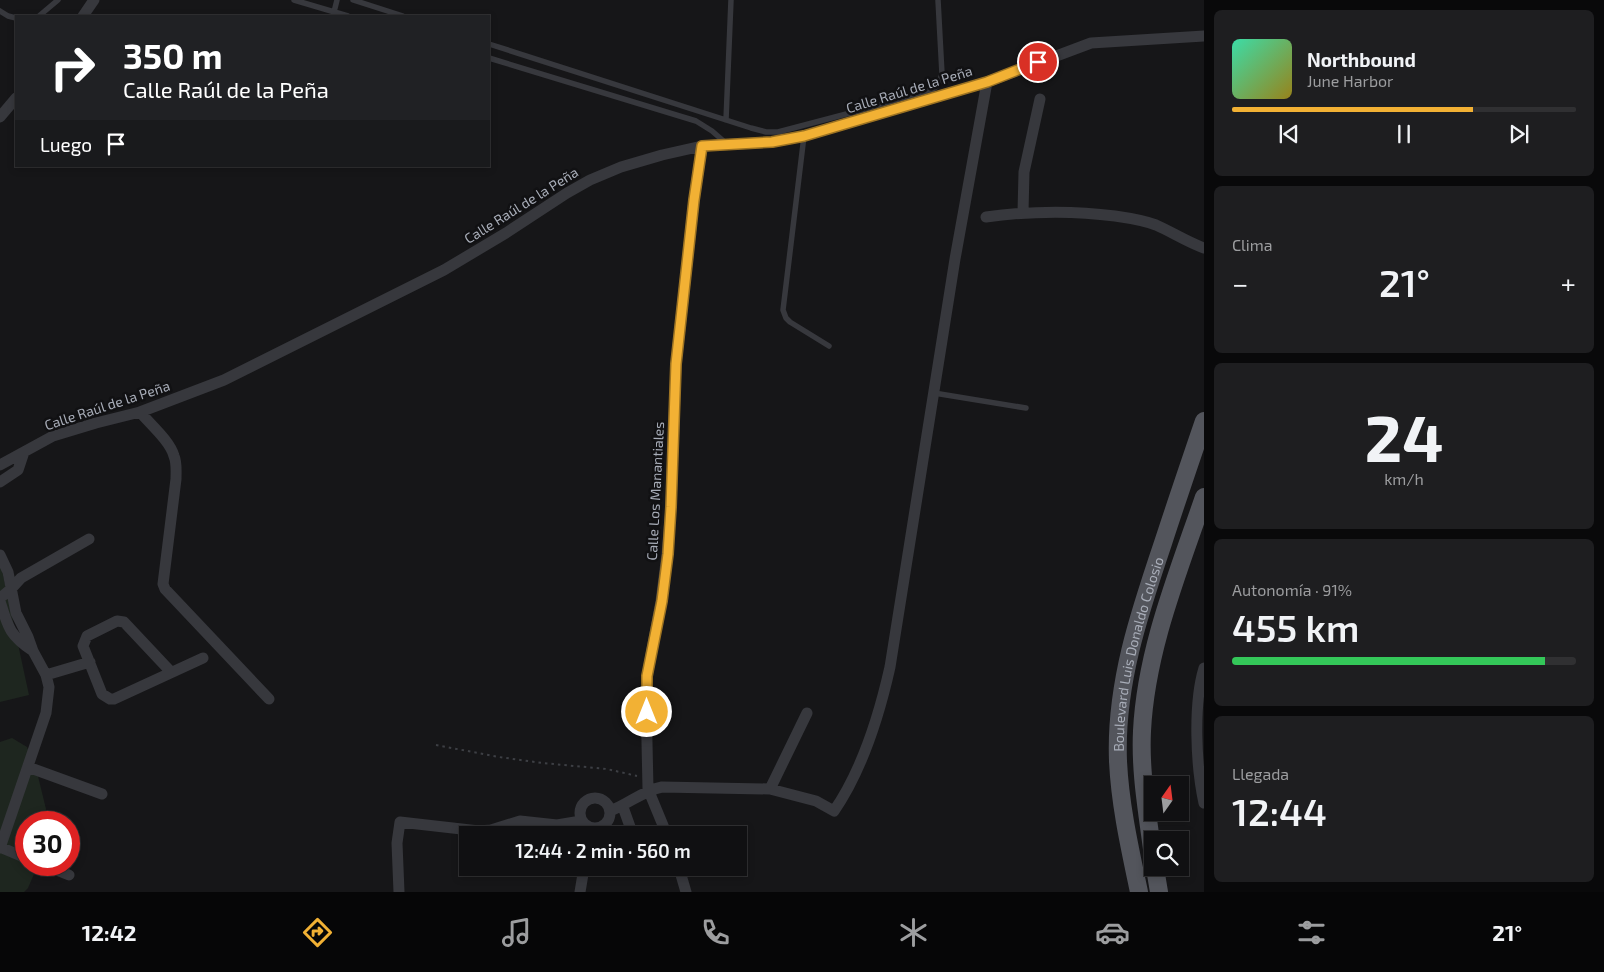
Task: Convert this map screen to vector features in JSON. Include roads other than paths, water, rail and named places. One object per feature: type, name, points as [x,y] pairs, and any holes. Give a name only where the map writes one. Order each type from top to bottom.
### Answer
[{"type":"main road","name":"Boulevard Luis Donaldo Colosio","points":[[1139,892],[1123,807],[1118,761],[1119,714],[1123,680],[1142,604],[1203,428]]},
{"type":"main road","name":"Boulevard Luis Donaldo Colosio","points":[[1150,831],[1142,776],[1142,731],[1146,692],[1153,651],[1204,497]]},
{"type":"main road","points":[[1156,876],[1159,892]]},
{"type":"street","points":[[84,15],[94,0]]},
{"type":"street","name":"Calle Raúl de la Peña","points":[[0,465],[53,436],[72,429],[140,412],[224,380],[444,270],[506,233],[567,193],[590,180],[621,167],[702,146],[772,142],[804,136],[987,82],[1090,43],[1204,36]]},
{"type":"street","points":[[610,811],[622,806],[649,784],[662,787],[770,789],[816,801],[834,811],[860,762],[884,697],[890,667],[955,260],[987,82]]},
{"type":"street","points":[[0,117],[15,99]]},
{"type":"street","points":[[1024,212],[1024,172],[1040,99]]},
{"type":"street","name":"Calle Los Manantiales","points":[[663,826],[649,784],[647,676],[662,601],[668,554],[676,364],[694,192],[702,146]]},
{"type":"street","points":[[986,217],[1024,212],[1069,212],[1137,219],[1156,225],[1204,248]]},
{"type":"street","points":[[140,412],[169,446],[174,454],[176,466],[163,584],[269,699]]},
{"type":"street","points":[[0,482],[18,470],[24,452]]},
{"type":"street","points":[[33,652],[11,633],[0,599],[10,582],[89,539]]},
{"type":"street","points":[[0,555],[6,566],[16,613],[33,652],[46,675],[49,687],[46,713],[0,848],[15,854]]},
{"type":"street","points":[[172,672],[128,624],[121,621],[117,621],[87,636],[83,646],[102,694],[110,699],[114,699],[203,658]]},
{"type":"street","points":[[46,675],[90,662]]},
{"type":"street","points":[[1204,668],[1199,700],[1198,741],[1199,779],[1204,803]]},
{"type":"street","points":[[770,789],[807,713]]},
{"type":"street","points":[[28,767],[102,794]]},
{"type":"street","points":[[586,826],[579,809],[587,799],[599,798],[604,800],[610,811],[607,823],[601,826]]},
{"type":"street","points":[[622,806],[630,826]]},
{"type":"street","points":[[504,826],[520,821],[567,826]]},
{"type":"street","points":[[400,892],[397,843],[400,822],[459,828]]},
{"type":"street","points":[[580,892],[583,876]]},
{"type":"street","points":[[682,876],[686,892]]},
{"type":"lane","points":[[40,15],[58,0]]},
{"type":"lane","points":[[294,0],[344,15]]},
{"type":"lane","points":[[334,12],[337,0]]},
{"type":"lane","points":[[353,0],[400,15]]},
{"type":"lane","points":[[726,120],[731,0]]},
{"type":"lane","points":[[490,44],[726,120],[766,132],[778,132],[846,115],[933,89],[938,85],[942,74],[938,0]]},
{"type":"lane","points":[[0,11],[15,18]]},
{"type":"lane","points":[[490,58],[696,121],[712,131],[727,144]]},
{"type":"lane","points":[[804,136],[783,310],[790,322],[829,346]]},
{"type":"lane","points":[[934,393],[1026,408]]}]
